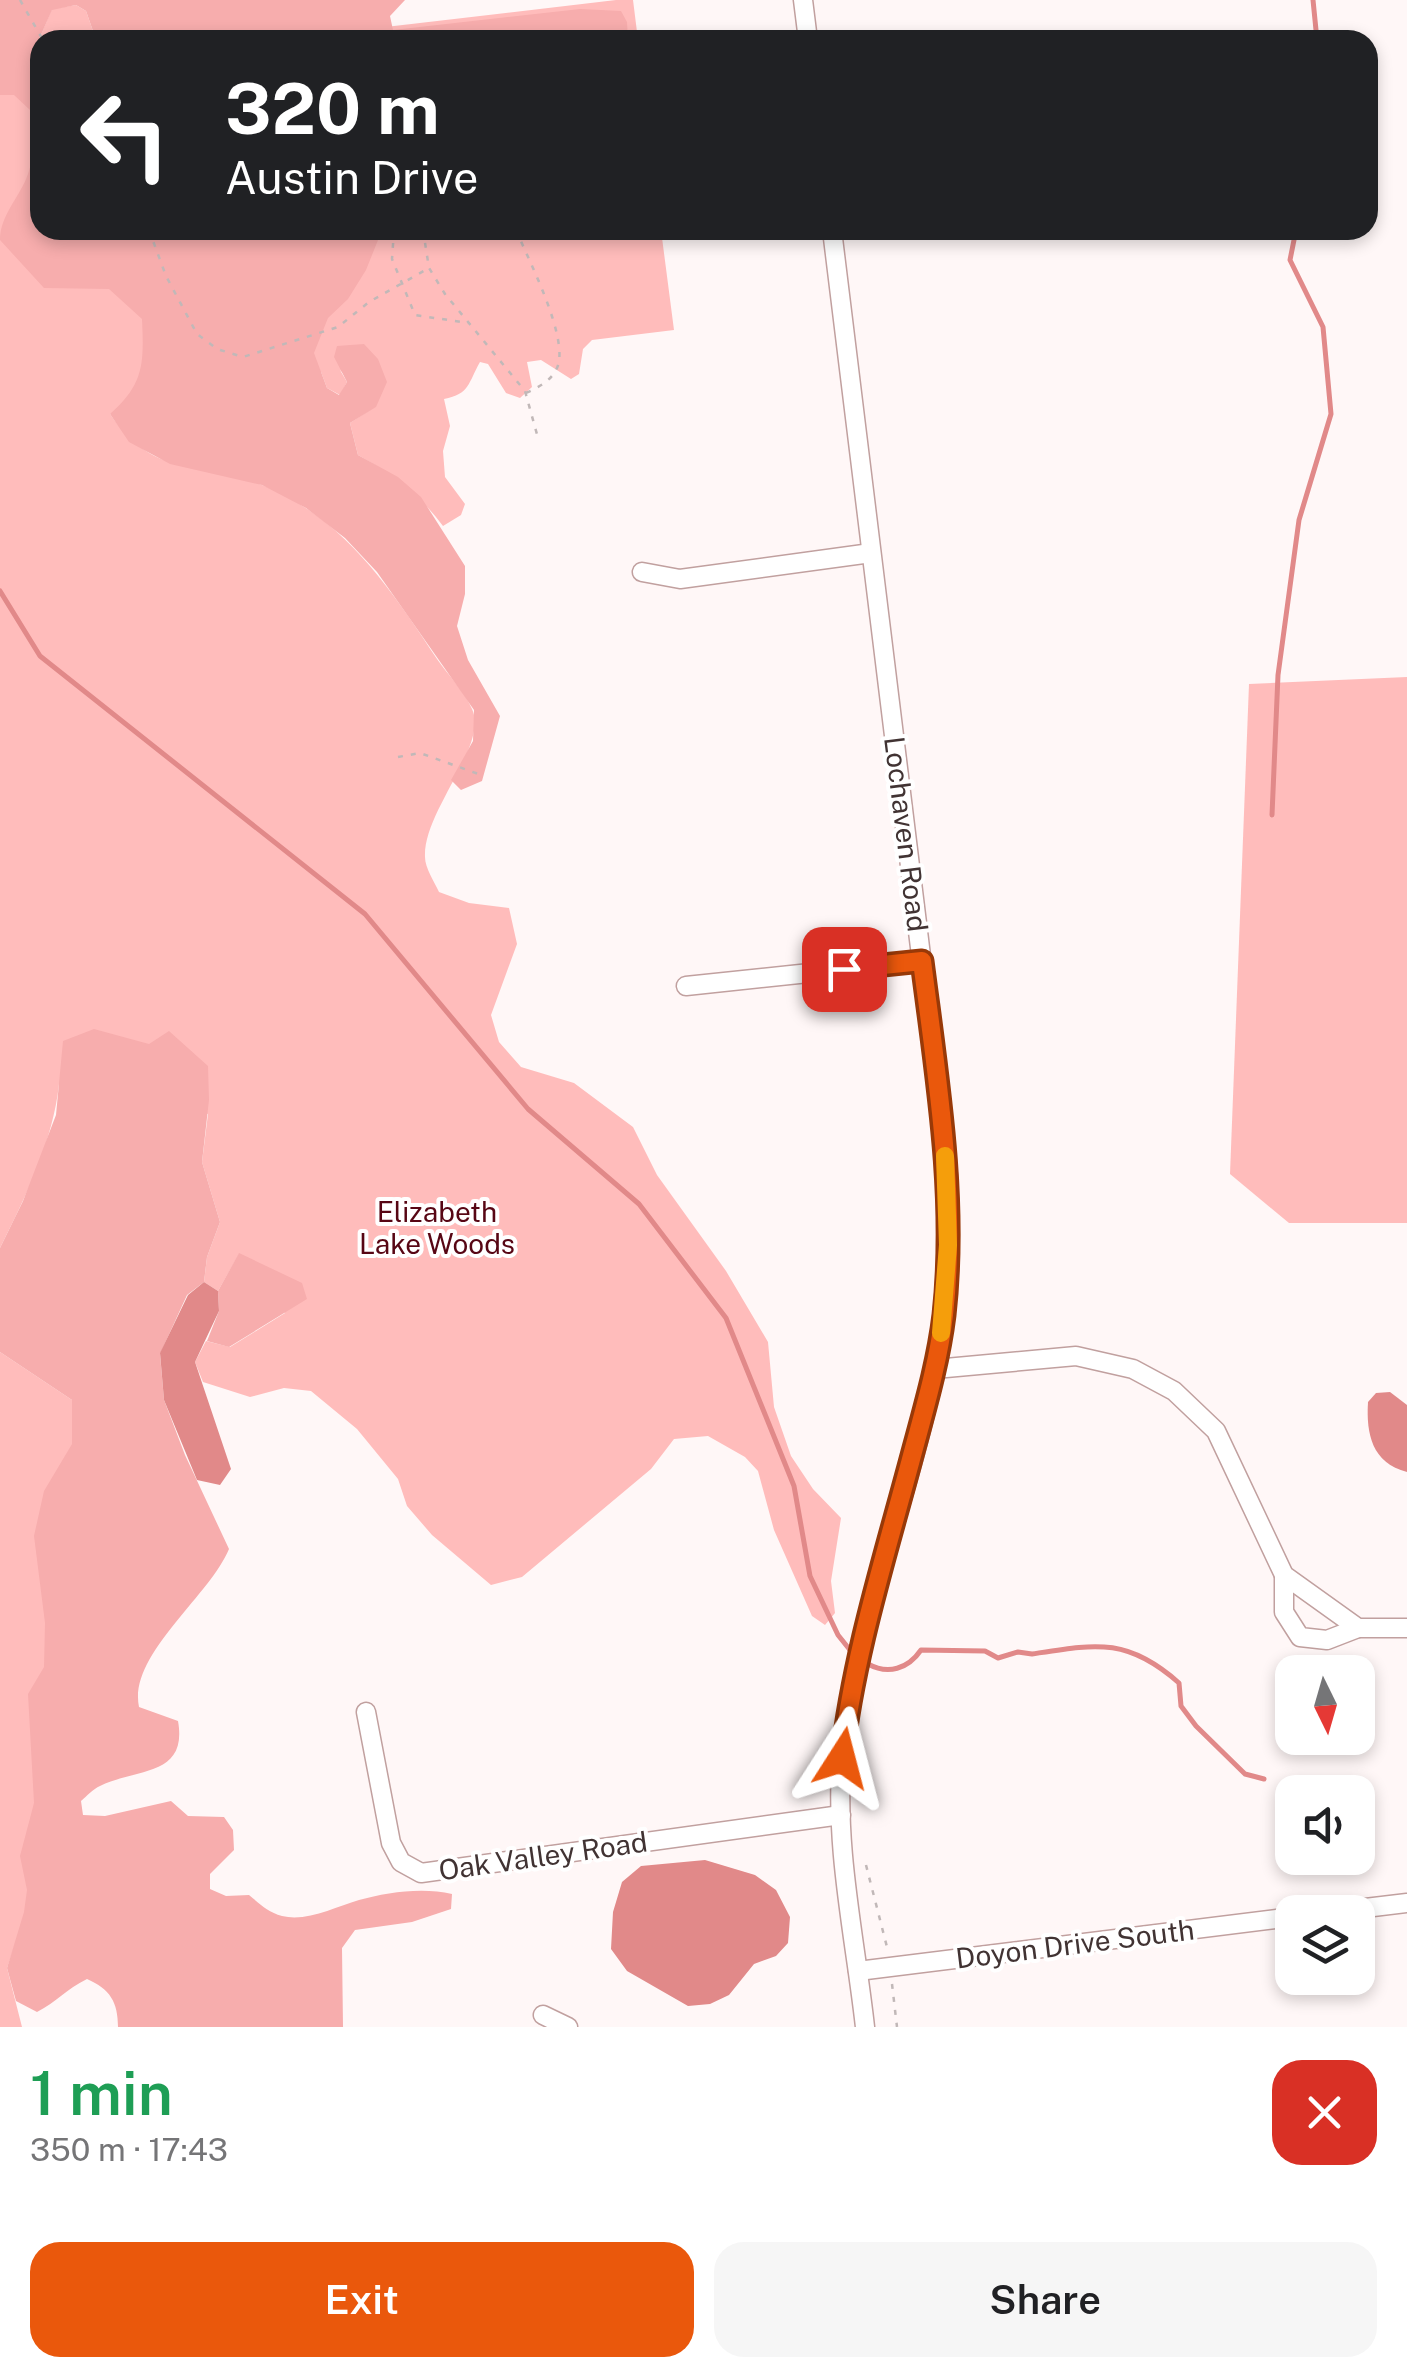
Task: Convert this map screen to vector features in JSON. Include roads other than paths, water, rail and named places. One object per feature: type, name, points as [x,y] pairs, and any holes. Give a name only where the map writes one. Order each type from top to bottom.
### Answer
[{"type":"street","points":[[804,0],[807,30]]},
{"type":"street","name":"Lochaven Road","points":[[833,240],[948,1176],[947,1263],[934,1369],[858,1660],[842,1756],[841,1815],[865,2027]]},
{"type":"street","points":[[642,572],[680,579],[870,553]]},
{"type":"street","points":[[686,986],[922,961]]},
{"type":"street","points":[[934,1369],[1076,1356],[1133,1369],[1174,1391],[1216,1431],[1284,1575],[1284,1612],[1300,1637],[1326,1640],[1358,1628],[1407,1628]]},
{"type":"street","points":[[1284,1575],[1358,1628]]},
{"type":"street","name":"Oak Valley Road","points":[[366,1712],[391,1843],[401,1862],[421,1873],[841,1815]]},
{"type":"street","points":[[1375,1907],[1407,1903]]},
{"type":"street","name":"Doyon Drive South","points":[[858,1971],[1275,1920]]},
{"type":"street","points":[[543,2015],[568,2027]]},
{"type":"waterway","points":[[1313,0],[1316,30]]},
{"type":"waterway","points":[[1272,815],[1278,675],[1299,520],[1331,414],[1323,327],[1290,260],[1294,240]]},
{"type":"waterway","points":[[0,591],[40,656],[365,914],[528,1109],[639,1204],[726,1318],[794,1486],[810,1576],[838,1635],[850,1650]]},
{"type":"waterway","points":[[868,1664],[897,1668],[921,1650],[985,1651],[998,1658],[1018,1652],[1093,1647],[1127,1651],[1179,1683],[1181,1706],[1196,1726],[1245,1774],[1264,1779]]},
{"type":"park label","name":"Elizabeth Lake Woods","points":[[437,1228]]}]
